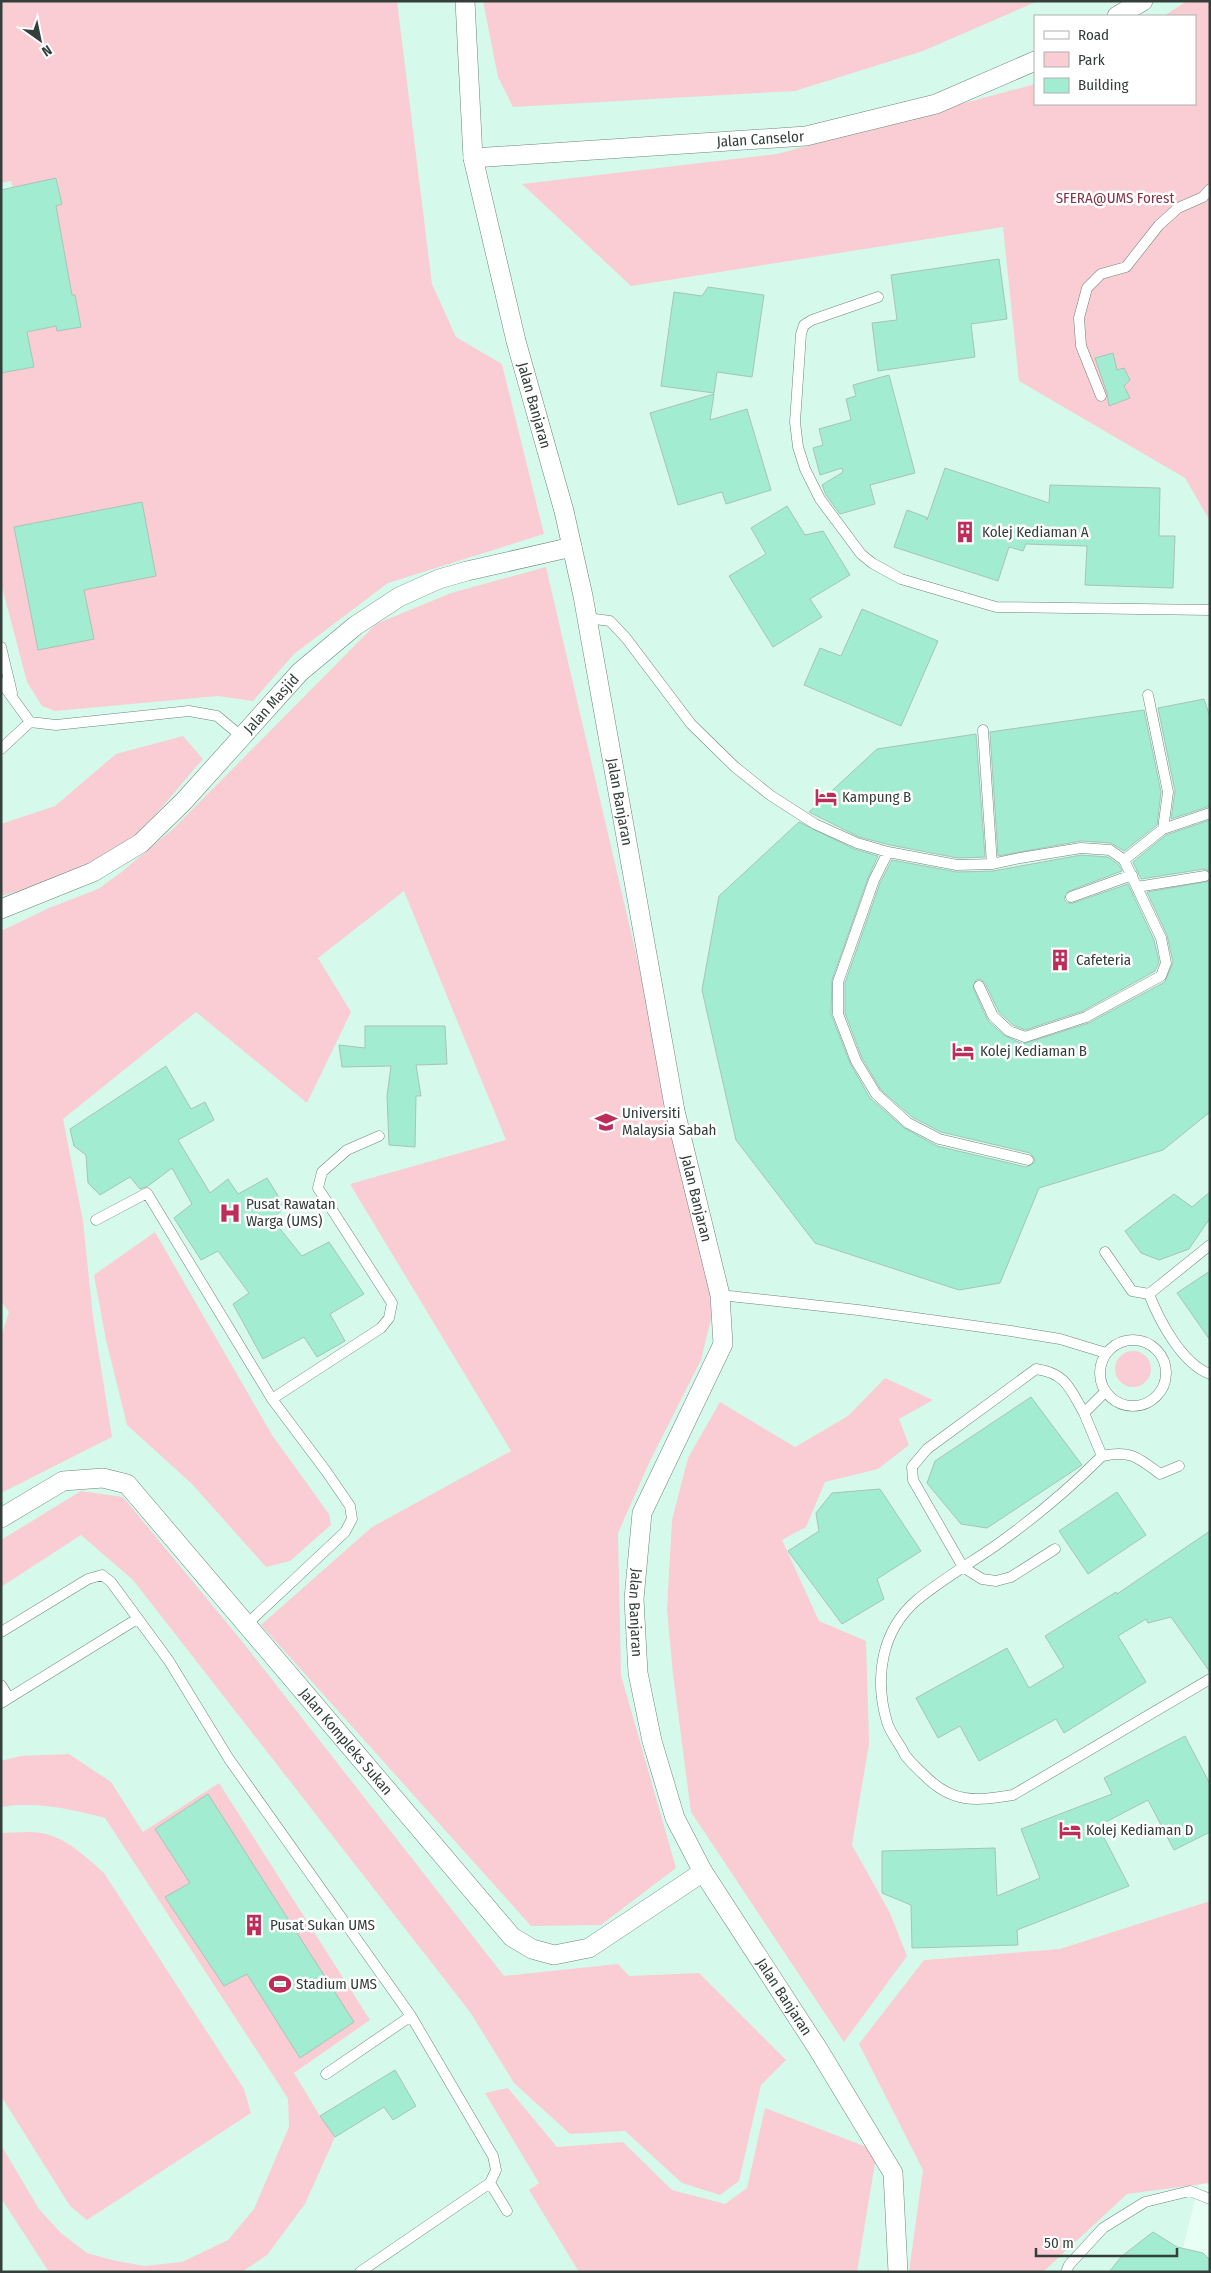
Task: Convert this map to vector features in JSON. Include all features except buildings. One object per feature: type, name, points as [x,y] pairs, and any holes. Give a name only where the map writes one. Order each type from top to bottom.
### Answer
[{"type":"street","name":"Jalan Banjaran","points":[[464,1],[473,158],[512,323],[572,547],[587,618],[675,1110],[720,1295],[723,1344],[642,1513],[634,1599],[638,1673],[652,1741],[675,1818],[703,1872],[818,2049],[893,2173],[898,2272]]},
{"type":"street","points":[[1120,15],[1143,1]]},
{"type":"street","name":"Jalan Canselor","points":[[473,158],[806,136],[936,104],[1034,60]]},
{"type":"street","name":"Jalan Masjid","points":[[1,909],[93,872],[141,843],[184,801],[300,672],[355,626],[399,597],[439,580],[467,571],[572,547]]},
{"type":"street","name":"Jalan Kompleks Sukan","points":[[1,1518],[64,1481],[103,1478],[127,1484],[512,1937],[532,1950],[554,1955],[589,1948],[703,1872]]},
{"type":"lane","points":[[1101,396],[1081,346],[1079,318],[1087,288],[1101,274],[1126,267],[1159,225],[1178,208],[1204,197],[1210,189]]},
{"type":"lane","points":[[878,297],[812,320],[804,325],[798,361],[794,422],[805,469],[820,499],[861,554],[883,571],[900,579],[996,608],[1210,610]]},
{"type":"lane","points":[[587,618],[610,621],[626,638],[691,724],[735,767],[770,795],[815,824],[857,843],[888,852],[958,865],[992,864],[1081,848],[1110,850],[1124,860],[1161,938],[1166,963],[1161,976],[1086,1017],[1026,1036],[1009,1031],[993,1016],[978,986]]},
{"type":"lane","points":[[1,647],[14,702]]},
{"type":"lane","points":[[1,682],[30,722]]},
{"type":"lane","points":[[1148,695],[1168,792],[1163,829]]},
{"type":"lane","points":[[3,742],[30,722],[56,725],[189,711],[217,716],[241,736]]},
{"type":"lane","points":[[983,730],[992,864]]},
{"type":"lane","points":[[1124,860],[1163,829],[1210,814]]},
{"type":"lane","points":[[888,852],[874,880],[838,982],[838,1014],[856,1061],[876,1094],[908,1123],[939,1140],[1028,1160]]},
{"type":"lane","points":[[1070,897],[1132,876]]},
{"type":"lane","points":[[1137,887],[1204,876]]},
{"type":"lane","points":[[272,1399],[381,1328],[389,1318],[392,1303],[318,1188],[322,1172],[347,1150],[379,1136]]},
{"type":"lane","points":[[96,1220],[147,1194],[272,1399],[350,1506],[352,1519],[345,1532],[246,1625]]},
{"type":"lane","points":[[1104,1252],[1132,1291],[1149,1294],[1210,1245]]},
{"type":"lane","points":[[1149,1294],[1156,1314],[1173,1342],[1203,1372],[1210,1374]]},
{"type":"lane","points":[[720,1295],[858,1310],[1011,1331],[1060,1339],[1106,1353]]},
{"type":"lane","points":[[1137,1340],[1145,1342],[1159,1352],[1167,1372],[1166,1383],[1161,1393],[1143,1406],[1132,1407],[1122,1405],[1105,1392],[1100,1376],[1102,1361],[1106,1353],[1120,1343],[1137,1340]]},
{"type":"lane","points":[[1159,1352],[1173,1342]]},
{"type":"lane","points":[[1055,1549],[1011,1577],[996,1581],[982,1579],[963,1566],[913,1480],[912,1467],[926,1449],[1036,1369],[1052,1371],[1068,1386],[1084,1413],[1102,1456]]},
{"type":"lane","points":[[1084,1413],[1105,1392]]},
{"type":"lane","points":[[1179,1466],[1160,1474],[1143,1460],[1121,1452],[1102,1456],[1072,1487],[995,1546],[963,1566],[916,1601],[899,1619],[885,1645],[880,1682],[887,1723],[908,1758],[936,1788],[955,1798],[984,1800],[1013,1795],[1210,1679]]},
{"type":"lane","points":[[1,1632],[88,1579],[102,1575],[110,1582],[169,1661],[229,1759],[411,2016],[493,2156],[496,2170],[490,2183],[360,2272]]},
{"type":"lane","points":[[1,1685],[5,1700],[137,1619]]},
{"type":"lane","points":[[326,2074],[411,2016]]},
{"type":"lane","points":[[490,2183],[506,2211]]},
{"type":"lane","points":[[1066,2272],[1069,2265],[1103,2228],[1145,2202],[1190,2191],[1210,2199]]},
{"type":"shaded area","name":"Universiti Malaysia Sabah","points":[[1,1],[1210,1],[1210,2140],[1177,2272],[1,2272]]},
{"type":"green space","points":[[1,1],[397,1],[432,284],[456,337],[502,364],[544,534],[388,583],[294,654],[253,701],[218,696],[55,711],[42,706],[27,682],[1,583],[1,366],[3,373],[34,367],[27,333],[41,329],[41,324],[55,321],[58,331],[81,326],[75,295],[72,295],[56,206],[62,204],[57,178],[13,189],[11,181],[1,183]]},
{"type":"green space","points":[[483,1],[1038,1],[923,51],[795,91],[513,107],[498,77]]},
{"type":"green space","name":"SFERA@UMS Forest","points":[[1187,1],[1210,1],[1210,521],[1185,478],[1019,381],[1003,227],[631,286],[522,184],[777,154],[1034,84],[1034,105],[1196,105],[1196,15],[1166,15]]},
{"type":"green space","points":[[546,567],[716,1298],[701,1360],[650,1461],[618,1533],[621,1675],[676,1868],[601,1925],[531,1926],[261,1625],[372,1527],[511,1451],[350,1184],[506,1140],[404,891],[318,958],[351,1012],[307,1103],[196,1012],[63,1119],[83,1221],[93,1317],[112,1437],[1,1493],[1,1337],[9,1312],[1,1301],[1,931],[49,908],[98,889],[119,874],[173,829],[376,624],[451,593]]},
{"type":"green space","points":[[183,736],[203,759],[162,808],[136,834],[107,854],[72,872],[36,886],[1,896],[1,824],[55,806],[116,754]]},
{"type":"green space","points":[[155,1232],[272,1435],[329,1514],[331,1525],[290,1561],[266,1567],[192,1484],[127,1425],[106,1340],[94,1275]]},
{"type":"green space","points":[[1133,1351],[1140,1352],[1146,1356],[1150,1362],[1150,1376],[1146,1382],[1140,1386],[1133,1387],[1126,1386],[1120,1382],[1116,1376],[1115,1369],[1116,1362],[1120,1356],[1126,1352]]},
{"type":"green space","points":[[885,1378],[933,1400],[899,1419],[909,1445],[878,1469],[825,1482],[806,1527],[782,1540],[819,1621],[866,1641],[869,1744],[852,1845],[890,1913],[907,1956],[844,2042],[691,1812],[673,1674],[667,1610],[672,1520],[688,1458],[720,1402],[795,1447],[848,1416]]},
{"type":"green space","points":[[81,1491],[123,1497],[241,1640],[504,1976],[618,1964],[629,1976],[699,1973],[786,2060],[761,2085],[739,2181],[720,2195],[682,2183],[625,2131],[570,2134],[514,2083],[470,2012],[133,1580],[81,1535],[1,1587],[1,1540]]},
{"type":"green space","name":"Stadium UMS","points":[[69,1754],[111,1782],[143,1832],[219,1783],[370,2020],[294,2073],[335,2137],[305,2204],[267,2255],[242,2272],[49,2272],[1,2198],[1,2145],[39,2209],[61,2233],[87,2253],[144,2266],[182,2262],[228,2240],[254,2209],[289,2127],[288,2099],[105,1818],[40,1805],[1,1807],[1,1761],[20,1756]]},
{"type":"green space","points":[[31,1832],[50,1835],[75,1848],[104,1873],[244,2089],[251,2113],[87,2220],[70,2206],[1,2096],[1,1833]]},
{"type":"green space","points":[[1210,1901],[1210,2183],[1127,2194],[1043,2272],[909,2272],[923,2170],[859,2044],[924,1960],[1060,1949]]},
{"type":"green space","points":[[508,2088],[557,2147],[623,2142],[672,2190],[725,2204],[747,2188],[765,2108],[877,2151],[857,2272],[579,2272],[529,2190],[539,2183],[485,2093]]},
{"type":"place","name":"Kolej Kediaman A","points":[[965,532]]},
{"type":"place","name":"Kampung B","points":[[826,797]]},
{"type":"place","name":"Cafeteria","points":[[1060,960]]},
{"type":"place","name":"Kolej Kediaman B","points":[[963,1051]]},
{"type":"place","name":"Universiti Malaysia Sabah","points":[[606,1122]]},
{"type":"place","name":"Pusat Rawatan Warga (UMS)","points":[[230,1213]]},
{"type":"place","name":"Kolej Kediaman D","points":[[1070,1830]]},
{"type":"place","name":"Pusat Sukan UMS","points":[[254,1925]]},
{"type":"place","name":"Stadium UMS","points":[[280,1984]]}]
